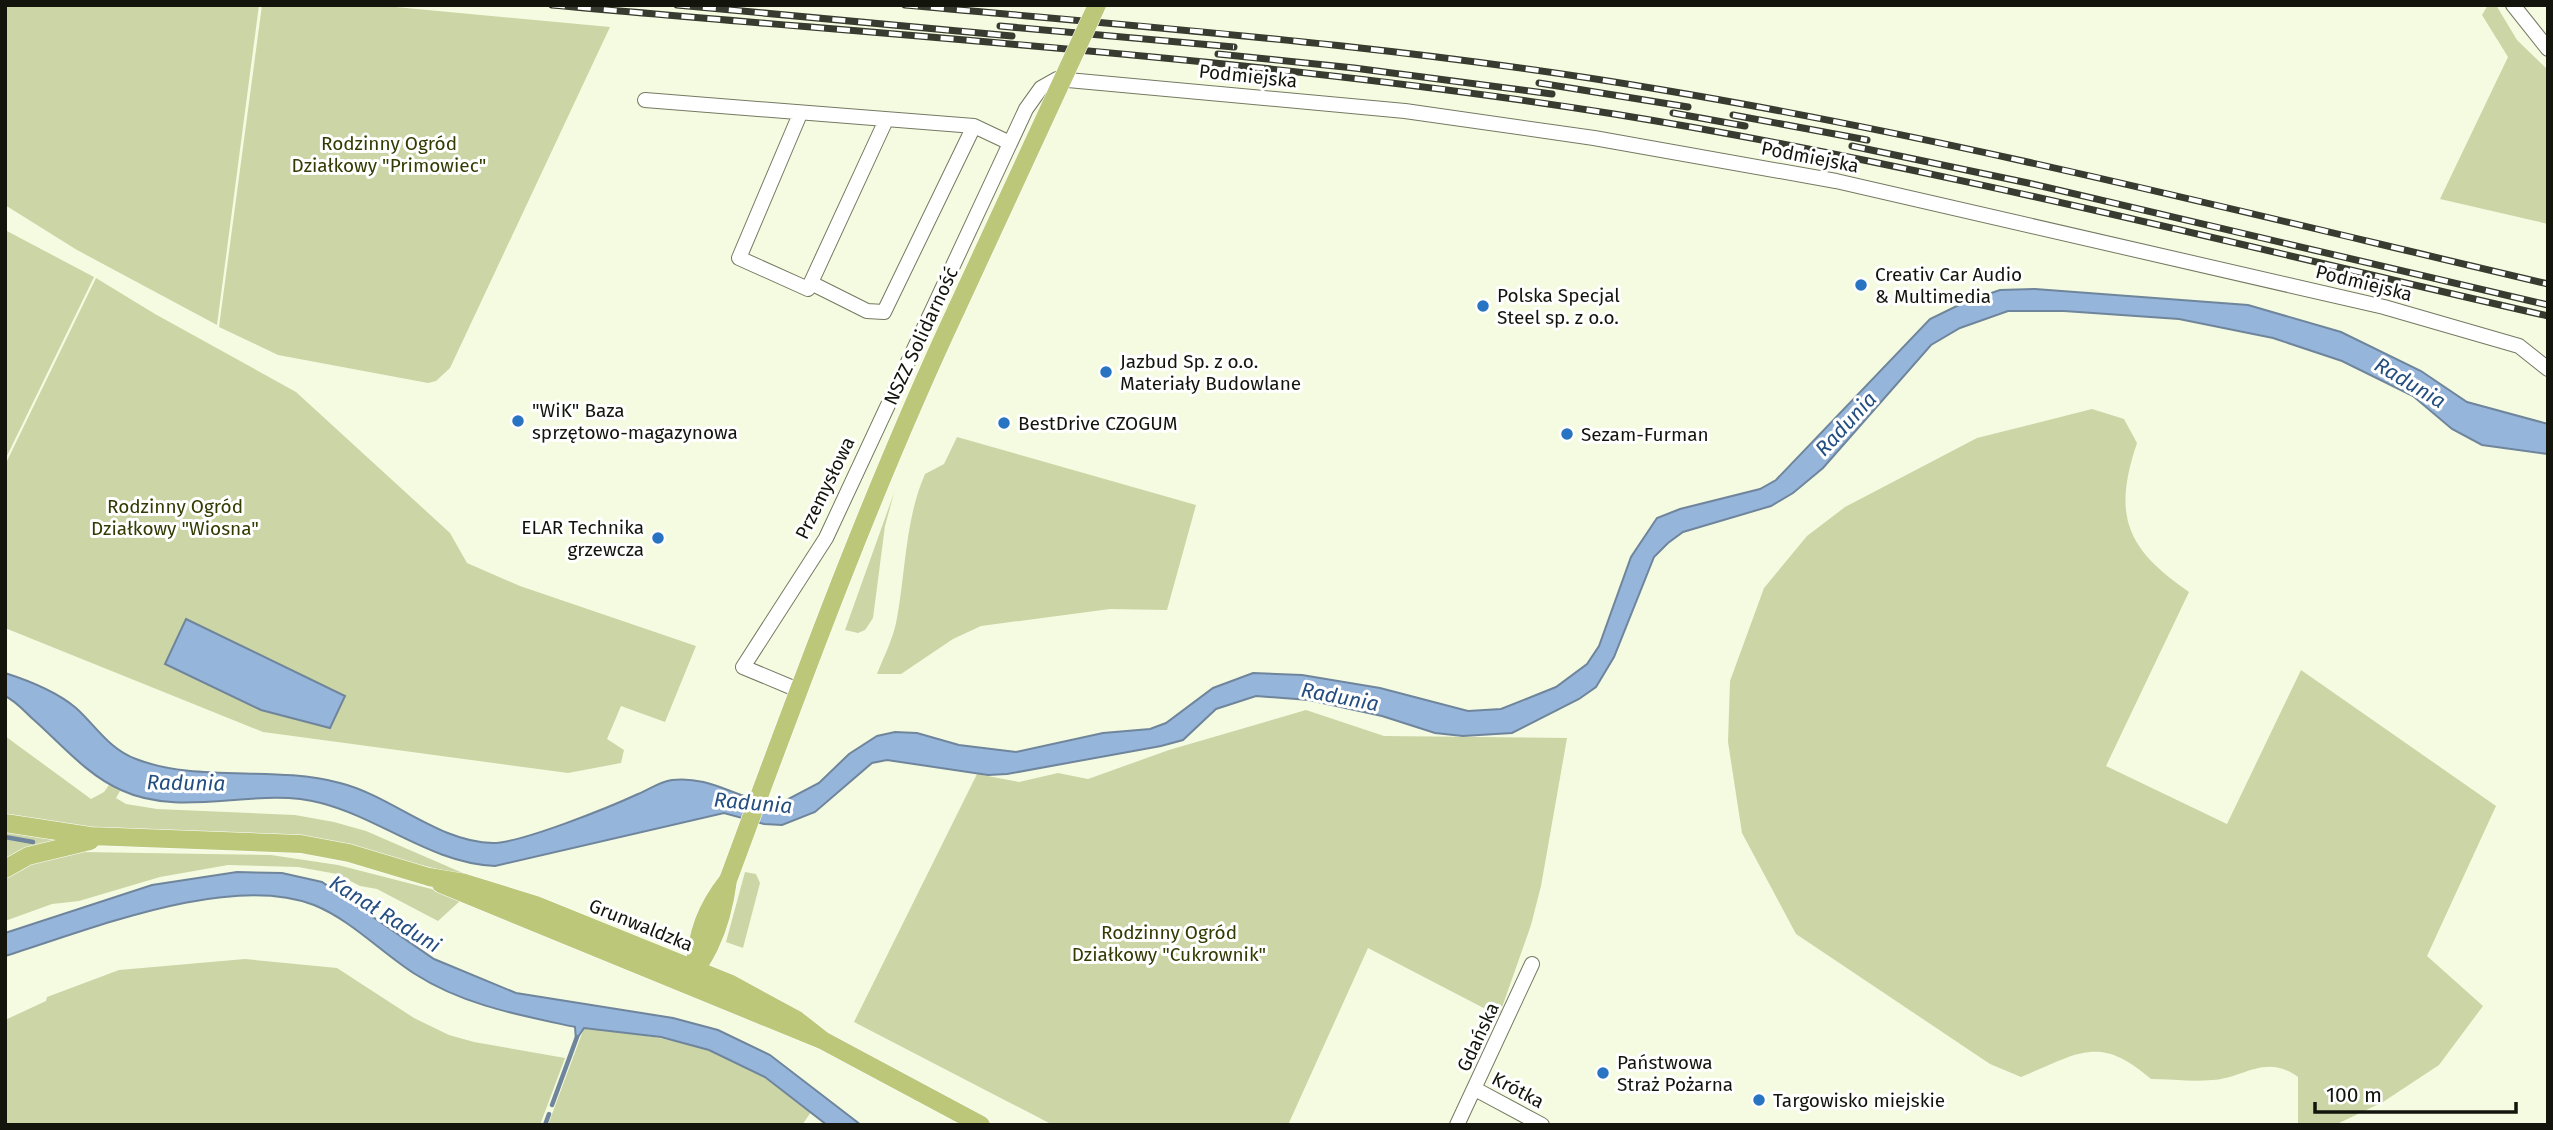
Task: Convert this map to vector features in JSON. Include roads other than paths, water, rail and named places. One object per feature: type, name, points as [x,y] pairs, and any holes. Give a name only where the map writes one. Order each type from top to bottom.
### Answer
[{"type":"main road","name":"NSZZ Solidarność","points":[[799,691],[882,472],[1097,5]]},
{"type":"main road","points":[[692,977],[709,948],[724,907],[728,880],[799,691]]},
{"type":"main road","name":"Grunwaldzka","points":[[5,823],[62,833],[301,844],[349,853],[429,877],[496,891],[665,955],[692,977]]},
{"type":"main road","points":[[5,869],[28,856],[111,836]]},
{"type":"main road","name":"Grunwaldzka","points":[[429,877],[472,898],[764,1000],[797,1020],[824,1041],[981,1125]]},
{"type":"main road","points":[[692,977],[695,944],[711,902],[728,880]]},
{"type":"main road","points":[[665,955],[695,944]]},
{"type":"street","points":[[2513,5],[2548,49]]},
{"type":"street","name":"Podmiejska","points":[[1045,85],[1057,79],[1073,78],[1405,111],[1594,138],[1784,171],[2049,227],[2384,307],[2510,342],[2530,352],[2548,369]]},
{"type":"street","name":"Przemysłowa","points":[[799,691],[743,667],[826,538],[1010,143],[1033,96],[1045,85]]},
{"type":"street","points":[[645,100],[974,126],[1010,143]]},
{"type":"street","points":[[800,114],[739,258],[808,289],[886,121]]},
{"type":"street","points":[[811,283],[867,311],[884,313],[974,126]]},
{"type":"street","name":"Gdańska","points":[[1457,1125],[1532,964]]},
{"type":"street","name":"Krótka","points":[[1475,1089],[1542,1125]]},
{"type":"water","name":"Radunia","points":[[2035,289],[2248,305],[2341,332],[2421,371],[2467,402],[2548,424],[2548,454],[2482,445],[2452,429],[2413,396],[2342,361],[2273,338],[2179,319],[2064,311],[2008,311],[1960,328],[1931,345],[1823,468],[1793,493],[1771,506],[1683,532],[1668,543],[1654,557],[1614,657],[1596,687],[1579,699],[1512,733],[1463,736],[1435,733],[1382,716],[1309,700],[1256,696],[1216,709],[1183,740],[1161,746],[1007,774],[988,775],[887,760],[872,763],[815,812],[782,825],[764,824],[724,813],[495,866],[449,857],[365,819],[321,803],[271,798],[169,802],[121,790],[86,768],[5,696],[5,673],[60,696],[76,708],[110,743],[136,759],[184,770],[289,775],[340,783],[359,789],[453,835],[493,843],[524,837],[566,823],[672,780],[700,781],[752,799],[779,804],[819,783],[849,754],[877,736],[895,732],[917,733],[959,745],[1016,752],[1103,733],[1150,729],[1166,723],[1213,688],[1253,673],[1302,675],[1380,688],[1468,711],[1501,709],[1556,687],[1587,664],[1599,646],[1631,557],[1657,518],[1680,509],[1760,489],[1776,480],[1930,319],[1965,302],[2000,290]]},
{"type":"water","points":[[186,619],[345,696],[330,728],[261,710],[165,664]]},
{"type":"water","points":[[237,872],[282,873],[322,882],[434,959],[516,993],[673,1018],[718,1030],[770,1055],[861,1125],[827,1125],[765,1077],[709,1050],[661,1037],[584,1028],[576,1040],[575,1027],[492,1008],[452,994],[403,966],[328,911],[280,897],[242,895],[160,908],[5,956],[5,933],[152,885]]},
{"type":"waterway","points":[[5,837],[33,842]]},
{"type":"waterway","points":[[552,1105],[577,1037]]},
{"type":"waterway","points":[[545,1125],[549,1114]]},
{"type":"railway","points":[[552,5],[1217,63],[1614,114],[1732,134],[1966,182],[2548,316]]},
{"type":"railway","points":[[677,5],[1012,36]]},
{"type":"railway","points":[[905,5],[1380,50],[1663,90],[1996,155],[2548,284]]},
{"type":"railway","points":[[1000,26],[1234,47]]},
{"type":"railway","points":[[1218,54],[1354,68],[1552,94]]},
{"type":"railway","points":[[1539,83],[1688,107]]},
{"type":"railway","points":[[1673,113],[1745,126]]},
{"type":"railway","points":[[1733,115],[1867,140]]},
{"type":"railway","points":[[1852,146],[2028,183],[2548,305]]},
{"type":"place","name":"Creativ Car Audio & Multimedia","points":[[1861,285]]},
{"type":"place","name":"Polska Specjal Steel sp. z o.o.","points":[[1483,306]]},
{"type":"place","name":"Jazbud Sp. z o.o. Materiały Budowlane","points":[[1106,372]]},
{"type":"place","name":"\"WiK\" Baza sprzętowo-magazynowa","points":[[518,421]]},
{"type":"place","name":"BestDrive CZOGUM","points":[[1004,423]]},
{"type":"place","name":"Sezam-Furman","points":[[1567,434]]},
{"type":"place","name":"ELAR Technika grzewcza","points":[[658,538]]},
{"type":"place","name":"Państwowa Straż Pożarna","points":[[1603,1073]]},
{"type":"place","name":"Targowisko miejskie","points":[[1759,1100]]},
{"type":"park label","name":"Rodzinny Ogród Działkowy \"Primowiec\"","points":[[389,154]]},
{"type":"park label","name":"Rodzinny Ogród Działkowy \"Wiosna\"","points":[[175,517]]},
{"type":"park label","name":"Rodzinny Ogród Działkowy \"Cukrownik\"","points":[[1169,943]]},
{"type":"water label","name":"Kanał Raduni","points":[[385,914]]}]
